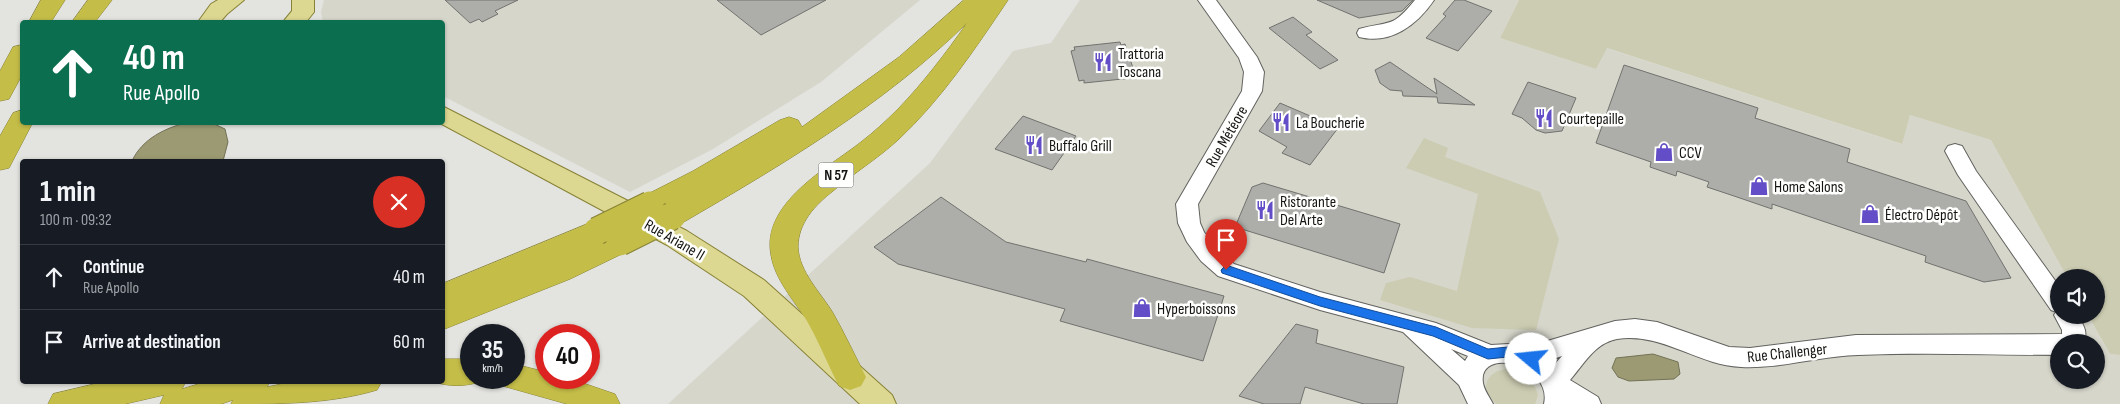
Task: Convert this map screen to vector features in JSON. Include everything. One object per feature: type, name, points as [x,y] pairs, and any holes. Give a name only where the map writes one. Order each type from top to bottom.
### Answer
[{"type":"highway","points":[[41,20],[53,0]]},
{"type":"highway","points":[[77,20],[88,0]]},
{"type":"highway","points":[[85,20],[100,0]]},
{"type":"highway","points":[[661,210],[818,107],[894,51],[952,0]]},
{"type":"highway","points":[[445,317],[552,274],[608,236],[661,210],[758,168],[870,94],[917,57],[978,0]]},
{"type":"highway","name":"N 57","points":[[850,377],[813,306],[791,274],[784,248],[788,224],[796,211],[812,194],[872,148],[912,110],[959,52],[996,0]]},
{"type":"highway","points":[[0,93],[20,57]]},
{"type":"highway","points":[[0,161],[20,123]]},
{"type":"highway","points":[[445,295],[534,260],[608,236]]},
{"type":"highway","points":[[445,372],[460,372]]},
{"type":"highway","points":[[525,379],[563,389],[604,404]]},
{"type":"highway","points":[[64,404],[156,384]]},
{"type":"highway","points":[[176,404],[244,384]]},
{"type":"highway","points":[[247,404],[350,384]]},
{"type":"main road","points":[[211,20],[219,9],[231,0]]},
{"type":"main road","points":[[296,20],[303,12],[303,0]]},
{"type":"main road","name":"Rue Ariane II","points":[[445,116],[685,243],[754,288],[797,325],[850,377],[881,404]]},
{"type":"street","name":"Rue Météore","points":[[1207,0],[1248,57],[1254,72],[1252,91],[1187,204],[1189,223],[1195,236],[1226,270],[1320,301],[1410,327]]},
{"type":"street","points":[[1366,33],[1388,32],[1402,27],[1425,0]]},
{"type":"street","points":[[1955,151],[1968,175],[2050,291]]},
{"type":"street","points":[[1410,327],[1436,332],[1488,354]]},
{"type":"street","points":[[1410,327],[1474,396]]},
{"type":"street","name":"Rue Challenger","points":[[1488,354],[1497,352],[1519,354],[1544,352],[1593,336],[1635,328],[1658,331],[1710,351],[1750,358],[1856,345],[2050,345]]},
{"type":"street","points":[[1555,394],[1593,336]]},
{"type":"street","points":[[1474,396],[1472,369],[1478,360],[1488,354]]},
{"type":"street","points":[[1519,354],[1541,366],[1555,394],[1589,404]]},
{"type":"shaded area","points":[[324,0],[920,0],[821,82],[713,149],[630,192],[445,97],[445,20],[323,20],[321,12]]},
{"type":"shaded area","points":[[1080,0],[1519,0],[1500,38],[1596,69],[1606,48],[1901,144],[1910,115],[1991,140],[2063,269],[2050,269],[2050,324],[2093,324],[2099,334],[2050,334],[2050,389],[2105,389],[2105,345],[2110,354],[2120,355],[2120,404],[668,404],[930,163],[1013,51],[1051,43]]},
{"type":"shaded area","points":[[179,125],[216,125],[225,129],[228,142],[224,159],[133,159],[148,140]]},
{"type":"shaded area","points":[[1653,354],[1678,362],[1680,374],[1674,379],[1629,381],[1618,377],[1612,368],[1616,358]]},
{"type":"green space","points":[[1519,0],[2120,0],[2120,355],[2110,354],[2105,345],[2105,334],[2099,334],[2093,324],[2105,324],[2105,269],[2063,269],[1991,140],[1910,115],[1902,144],[1607,48],[1596,69],[1500,38]]},
{"type":"green space","points":[[1424,138],[1448,148],[1445,157],[1540,192],[1559,239],[1536,330],[1472,328],[1380,300],[1386,283],[1410,277],[1457,291],[1478,194],[1406,168]]},
{"type":"green space","points":[[1506,369],[1522,374],[1534,385],[1538,395],[1535,404],[1496,404],[1491,399],[1486,388],[1489,378],[1493,374]]},
{"type":"building","points":[[445,0],[518,0],[495,11],[498,14],[482,22],[479,19],[470,23]]},
{"type":"building","points":[[717,0],[826,0],[761,35]]},
{"type":"building","points":[[1317,0],[1413,0],[1402,11],[1359,18]]},
{"type":"building","points":[[1455,0],[1464,0],[1492,11],[1458,51],[1426,38],[1446,16],[1443,14]]},
{"type":"building","points":[[1293,17],[1312,32],[1306,35],[1338,60],[1320,69],[1269,28]]},
{"type":"building","name":"Trattoria Toscana","points":[[1120,42],[1121,45],[1125,44],[1135,74],[1131,75],[1132,78],[1084,83],[1084,80],[1079,81],[1071,51],[1075,50],[1074,47]]},
{"type":"building","points":[[1390,62],[1437,94],[1434,78],[1475,105],[1438,103],[1437,97],[1403,96],[1402,91],[1390,90],[1380,83],[1375,70]]},
{"type":"building","points":[[1624,65],[1758,108],[1755,118],[1850,149],[1847,162],[1966,201],[2011,278],[1984,282],[1925,262],[1926,256],[1772,204],[1772,209],[1707,187],[1709,182],[1677,171],[1676,176],[1650,167],[1651,162],[1596,143]]},
{"type":"building","points":[[1528,82],[1576,98],[1562,131],[1545,133],[1536,130],[1522,118],[1512,114]]},
{"type":"building","points":[[1280,103],[1338,128],[1310,165],[1282,153],[1287,147],[1259,131]]},
{"type":"building","name":"Buffalo Grill","points":[[1023,116],[1076,136],[1052,170],[995,149]]},
{"type":"building","points":[[1263,183],[1400,224],[1384,273],[1235,227],[1252,187]]},
{"type":"building","points":[[941,197],[1006,242],[1086,262],[1087,259],[1224,296],[1203,361],[1060,321],[1065,309],[898,264],[874,247]]},
{"type":"building","points":[[1296,324],[1318,330],[1316,343],[1404,367],[1397,404],[1364,404],[1305,387],[1300,404],[1264,404],[1239,396]]},
{"type":"place","name":"Trattoria Toscana","points":[[1103,62]]},
{"type":"place","name":"Courtepaille","points":[[1544,118]]},
{"type":"place","name":"La Boucherie","points":[[1281,122]]},
{"type":"place","name":"Buffalo Grill","points":[[1034,145]]},
{"type":"place","name":"CCV","points":[[1664,152]]},
{"type":"place","name":"Home Salons","points":[[1759,186]]},
{"type":"place","name":"Ristorante Del Arte","points":[[1265,210]]},
{"type":"place","name":"Électro Dépôt","points":[[1870,214]]},
{"type":"place","name":"Hyperboissons","points":[[1142,308]]},
{"type":"route","points":[[1226,270],[1320,301],[1410,327],[1436,332],[1488,354],[1508,352],[1531,359]]}]
